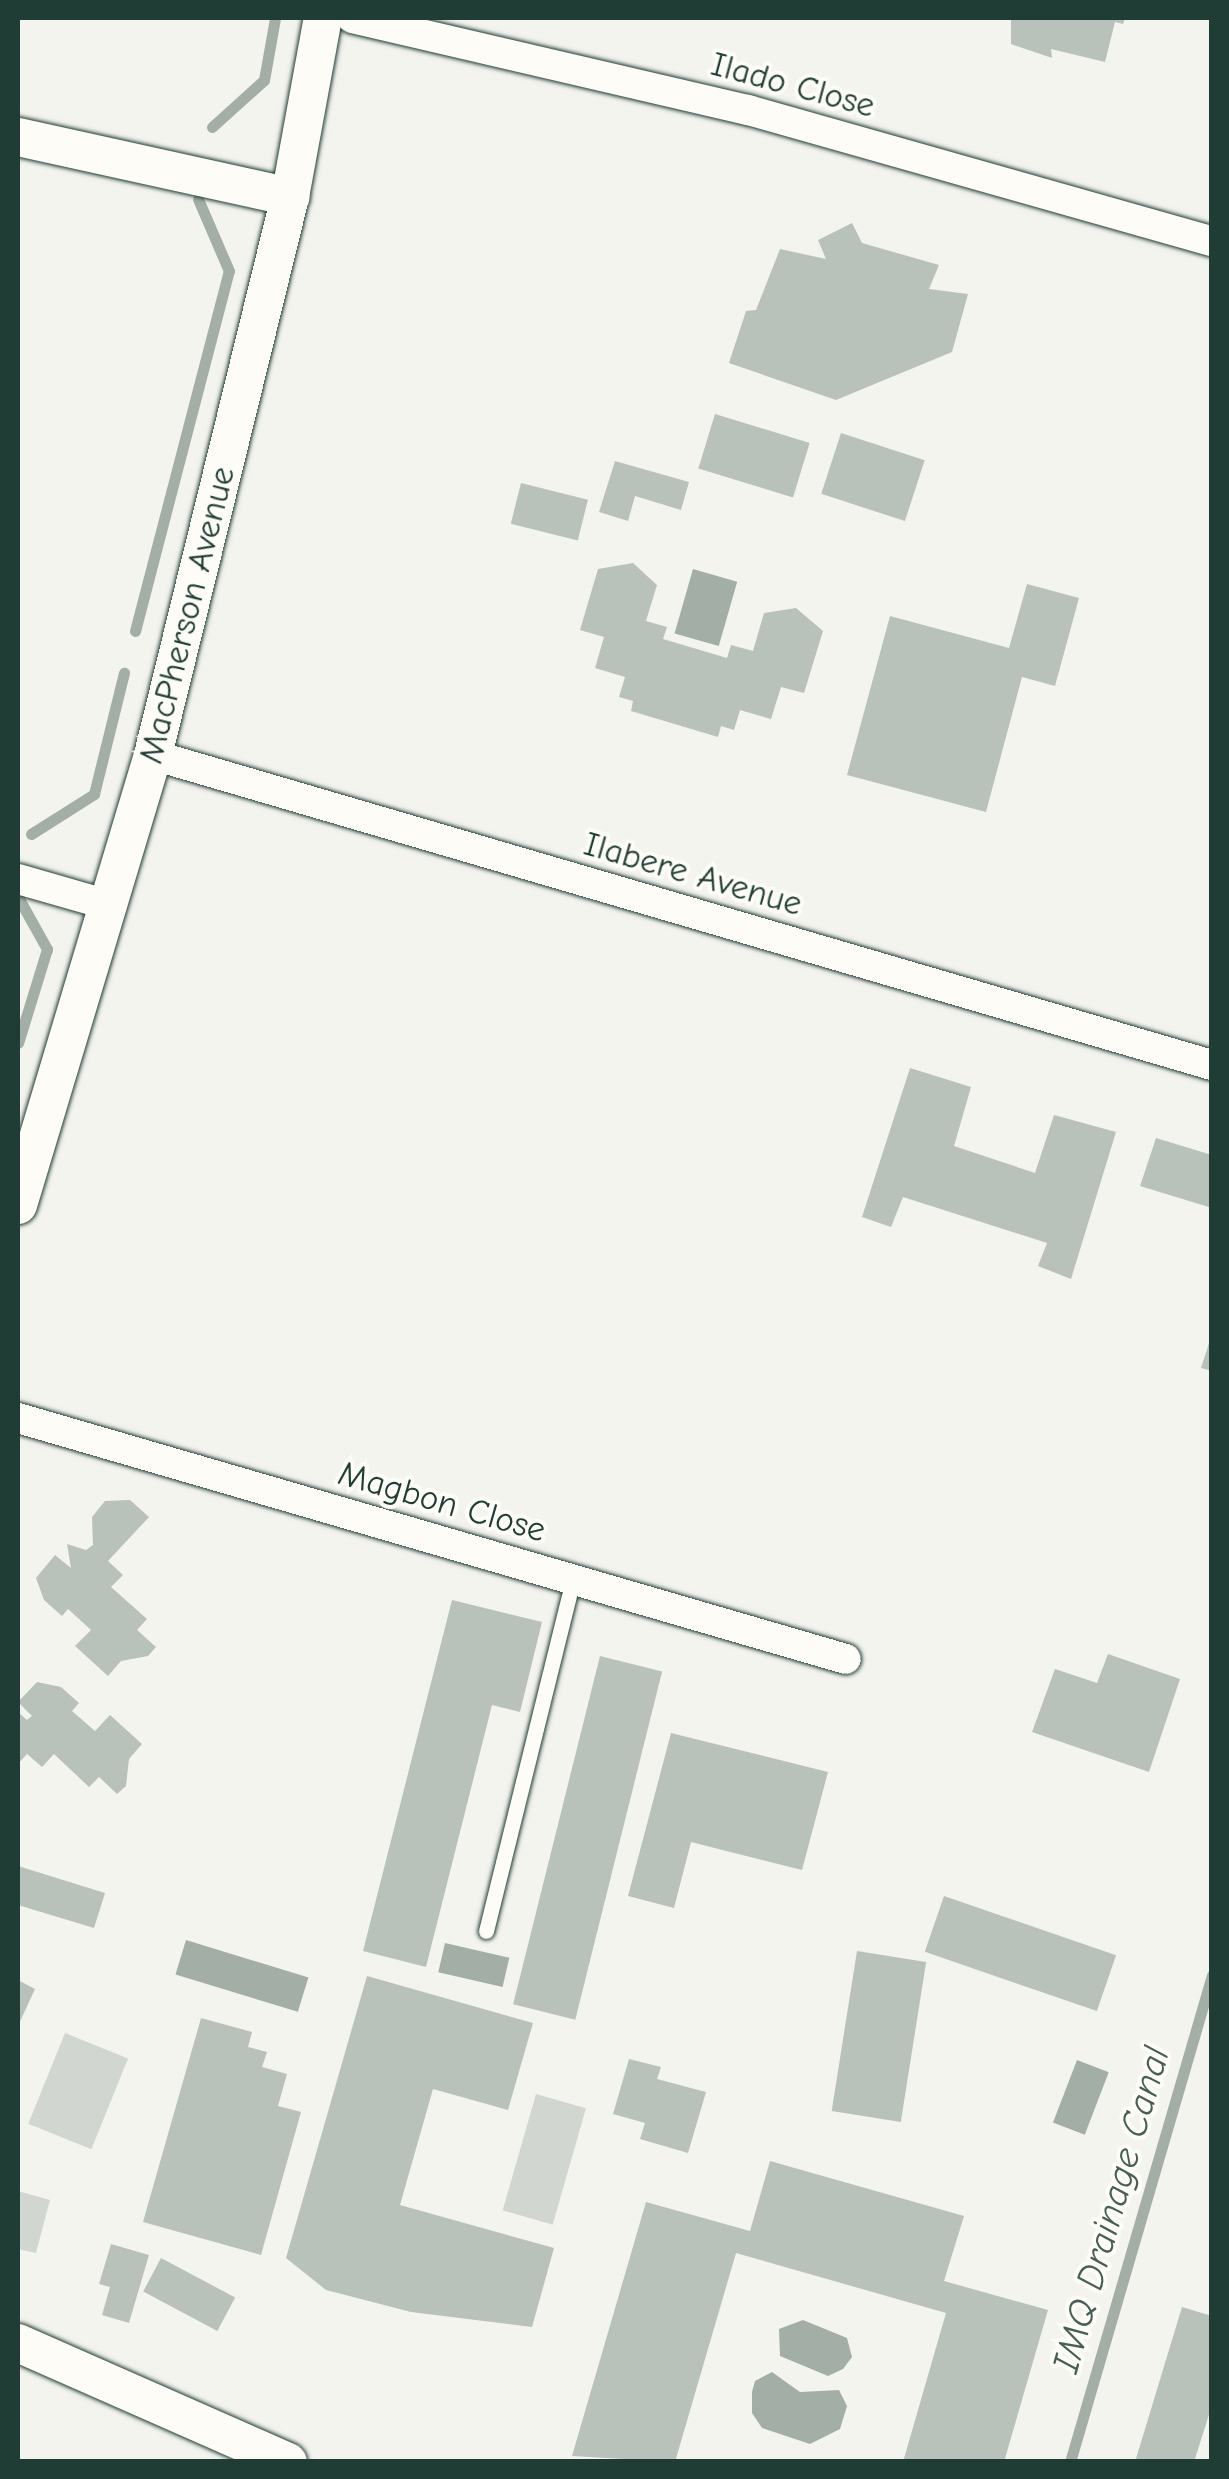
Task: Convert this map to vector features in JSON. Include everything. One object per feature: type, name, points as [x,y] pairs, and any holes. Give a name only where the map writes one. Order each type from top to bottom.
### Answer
[{"type":"street","name":"MacPherson Avenue","points":[[18,1205],[105,904],[154,755],[290,198],[323,18]]},
{"type":"street","name":"Ilado Close","points":[[352,18],[748,110],[1212,241]]},
{"type":"street","points":[[18,137],[290,198]]},
{"type":"street","name":"Ilabere Avenue","points":[[154,755],[1212,1065]]},
{"type":"street","points":[[18,879],[105,904]]},
{"type":"street","name":"Magbon Close","points":[[18,1418],[846,1659]]},
{"type":"street","points":[[18,2344],[288,2462]]},
{"type":"lane","points":[[486,1931],[572,1580]]},
{"type":"shaded area","points":[[693,569],[737,582],[719,646],[675,633]]},
{"type":"shaded area","points":[[186,1940],[308,1977],[298,2012],[175,1974]]},
{"type":"shaded area","points":[[445,1943],[509,1958],[503,1987],[438,1972]]},
{"type":"shaded area","points":[[65,2033],[128,2058],[91,2149],[28,2124]]},
{"type":"shaded area","points":[[1077,2060],[1109,2072],[1085,2135],[1053,2123]]},
{"type":"shaded area","points":[[536,2094],[586,2108],[553,2225],[503,2210]]},
{"type":"shaded area","points":[[18,2191],[50,2200],[36,2253],[18,2249]]},
{"type":"shaded area","points":[[803,2320],[847,2338],[852,2357],[843,2369],[828,2376],[780,2356],[779,2329]]},
{"type":"shaded area","points":[[772,2372],[800,2392],[839,2390],[847,2406],[840,2429],[810,2444],[762,2428],[752,2413],[752,2392],[755,2381]]},
{"type":"building","points":[[1011,18],[1125,18],[1123,24],[1115,22],[1105,62],[1051,49],[1052,58],[1011,44]]},
{"type":"building","points":[[852,223],[862,243],[939,265],[929,289],[968,294],[952,352],[836,400],[729,363],[746,311],[756,310],[780,249],[826,259],[818,240]]},
{"type":"building","points":[[715,414],[810,443],[793,497],[698,469]]},
{"type":"building","points":[[841,433],[925,460],[905,521],[821,494]]},
{"type":"building","points":[[615,461],[689,482],[681,510],[635,496],[628,521],[599,512]]},
{"type":"building","points":[[521,483],[588,500],[578,540],[511,524]]},
{"type":"building","points":[[633,563],[657,585],[646,621],[667,627],[663,639],[727,658],[731,645],[753,651],[764,613],[796,608],[823,631],[804,693],[781,687],[771,719],[740,710],[734,730],[721,726],[718,737],[631,711],[633,701],[619,697],[625,677],[595,668],[604,637],[580,630],[598,569]]},
{"type":"building","points":[[1027,584],[1079,598],[1055,686],[1022,677],[986,812],[847,775],[890,616],[1009,648]]},
{"type":"building","points":[[910,1068],[971,1087],[954,1146],[1035,1173],[1054,1115],[1116,1132],[1071,1279],[1038,1266],[1047,1243],[903,1197],[891,1227],[862,1217]]},
{"type":"building","points":[[1156,1138],[1212,1155],[1212,1208],[1140,1186]]},
{"type":"building","points":[[1212,1337],[1212,1371],[1201,1368]]},
{"type":"building","points":[[130,1500],[149,1517],[108,1561],[123,1575],[111,1587],[147,1619],[137,1630],[156,1647],[148,1656],[121,1661],[108,1676],[75,1646],[91,1630],[68,1609],[62,1616],[44,1600],[36,1578],[55,1555],[71,1568],[67,1544],[86,1550],[93,1545],[92,1517],[105,1501]]},
{"type":"building","points":[[452,1600],[542,1622],[520,1712],[492,1705],[426,1967],[363,1951]]},
{"type":"building","points":[[1108,1654],[1180,1679],[1149,1772],[1032,1732],[1055,1669],[1097,1683]]},
{"type":"building","points":[[600,1656],[662,1671],[575,2020],[513,2004]]},
{"type":"building","points":[[37,1682],[61,1687],[79,1703],[72,1711],[95,1731],[110,1715],[142,1744],[129,1759],[126,1786],[117,1794],[99,1777],[89,1787],[54,1754],[42,1767],[27,1754],[18,1764],[18,1712],[27,1720],[32,1716],[18,1702]]},
{"type":"building","points":[[671,1733],[828,1772],[802,1870],[691,1842],[674,1908],[628,1896]]},
{"type":"building","points":[[18,1866],[105,1893],[94,1928],[18,1905]]},
{"type":"building","points":[[944,1896],[1116,1955],[1097,2011],[925,1952]]},
{"type":"building","points":[[857,1951],[926,1962],[901,2122],[832,2111]]},
{"type":"building","points":[[367,1976],[533,2023],[508,2110],[433,2089],[400,2205],[554,2248],[532,2327],[411,2312],[326,2290],[286,2258]]},
{"type":"building","points":[[18,1980],[35,1989],[18,2026]]},
{"type":"building","points":[[201,2018],[252,2032],[248,2047],[267,2052],[262,2067],[287,2074],[278,2106],[301,2112],[261,2255],[143,2222]]},
{"type":"building","points":[[629,2059],[661,2067],[657,2079],[706,2092],[688,2153],[640,2139],[645,2123],[613,2114]]},
{"type":"building","points":[[770,2161],[964,2216],[944,2281],[1048,2310],[1004,2462],[903,2462],[946,2313],[736,2253],[675,2462],[572,2456],[646,2202],[750,2231]]},
{"type":"building","points":[[111,2244],[149,2255],[129,2323],[102,2315],[110,2287],[99,2284]]},
{"type":"building","points":[[161,2258],[235,2297],[217,2331],[143,2292]]},
{"type":"building","points":[[1182,2307],[1212,2316],[1212,2405],[1194,2462],[1135,2462]]},
{"type":"waterway","points":[[212,127],[264,80],[275,18]]},
{"type":"waterway","points":[[135,631],[229,271],[198,199]]},
{"type":"waterway","points":[[31,834],[94,794],[124,673]]},
{"type":"waterway","points":[[18,897],[47,949],[18,1043]]},
{"type":"waterway","name":"IMQ Drainage Canal","points":[[1070,2462],[1212,1975]]}]
